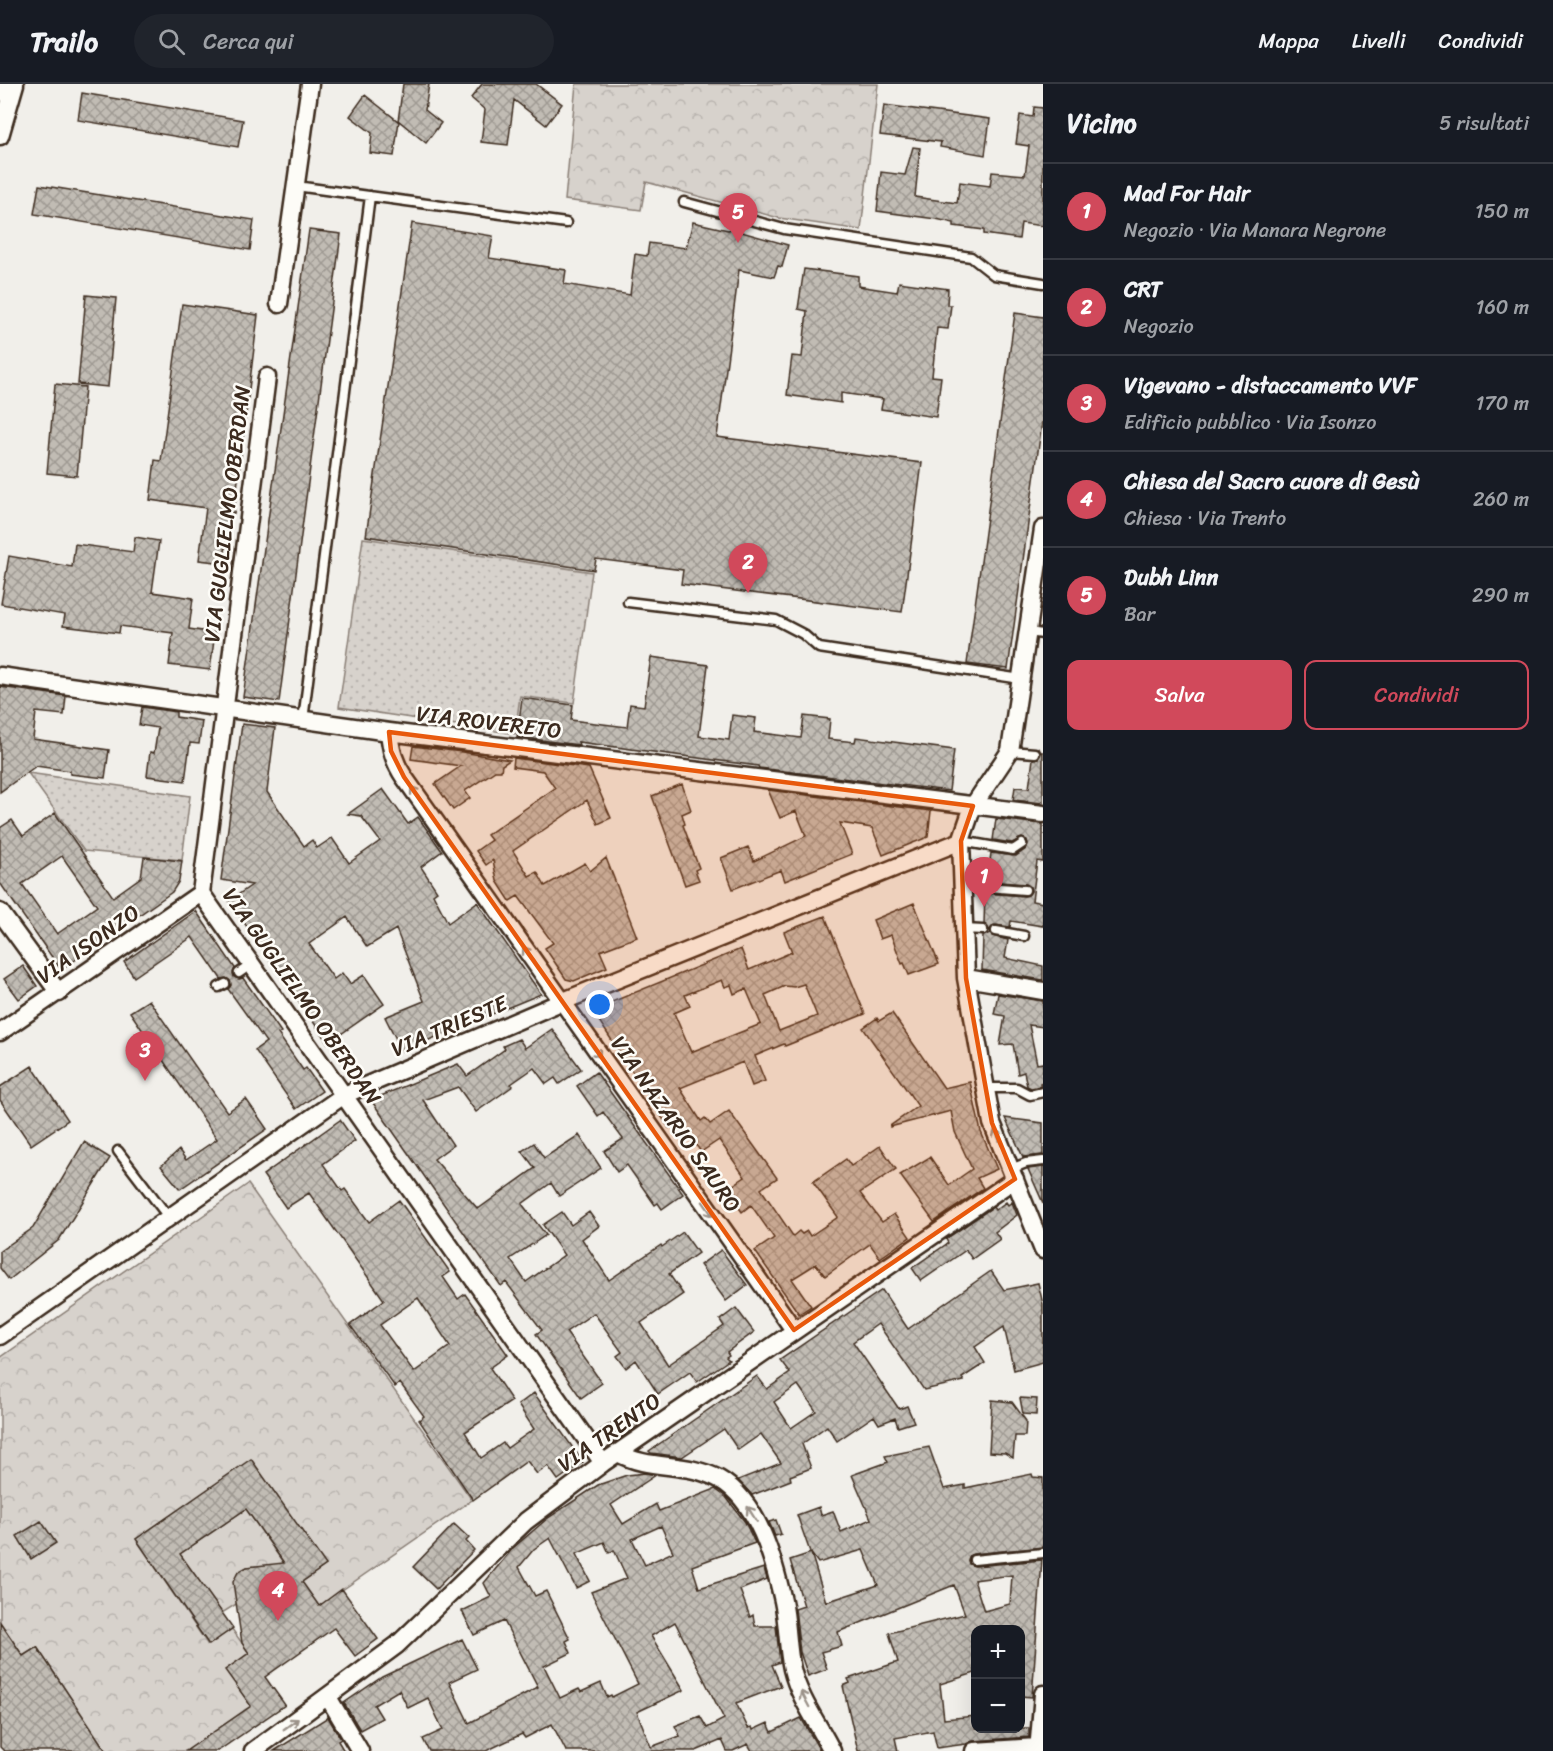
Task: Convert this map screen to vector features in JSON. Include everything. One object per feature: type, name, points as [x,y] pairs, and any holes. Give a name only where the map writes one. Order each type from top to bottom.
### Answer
[{"type":"street","points":[[0,90],[10,84]]},
{"type":"street","points":[[0,136],[15,84]]},
{"type":"street","points":[[279,304],[310,84]]},
{"type":"street","name":"VIA GUGLIELMO OBERDAN","points":[[267,377],[201,892],[245,969],[344,1095],[603,1462]]},
{"type":"street","points":[[1043,529],[1036,633],[1021,679],[1010,750],[974,806],[961,841],[966,978],[992,1123],[1043,1250]]},
{"type":"street","name":"VIA ROVERETO","points":[[0,676],[389,732],[1043,814]]},
{"type":"street","name":"VIA NAZARIO SAURO","points":[[389,732],[394,762],[404,777],[794,1330]]},
{"type":"street","name":"VIA TRIESTE","points":[[0,1336],[344,1095],[561,1002],[961,841]]},
{"type":"street","name":"VIA ISONZO","points":[[0,1032],[201,892]]},
{"type":"street","points":[[0,912],[59,993]]},
{"type":"street","points":[[966,978],[1043,992]]},
{"type":"street","name":"VIA TRENTO","points":[[253,1751],[397,1646],[526,1521],[603,1462],[1013,1174]]},
{"type":"street","points":[[618,1453],[630,1460],[696,1469],[712,1476],[727,1486],[754,1514],[769,1553],[783,1602],[792,1669],[797,1684],[832,1751]]},
{"type":"street","points":[[974,1751],[1038,1749],[1043,1694]]},
{"type":"street","points":[[328,1697],[360,1751]]},
{"type":"lane","points":[[296,186],[566,223]]},
{"type":"lane","points":[[303,720],[370,196]]},
{"type":"lane","points":[[684,202],[784,229],[970,257],[994,275],[1043,283]]},
{"type":"lane","points":[[628,602],[776,620],[803,634],[819,648],[1021,679]]},
{"type":"lane","points":[[1010,750],[1035,753]]},
{"type":"lane","points":[[961,841],[1013,850],[1022,844]]},
{"type":"lane","points":[[962,885],[1025,890]]},
{"type":"lane","points":[[964,929],[983,930]]},
{"type":"lane","points":[[996,931],[1024,936]]},
{"type":"lane","points":[[987,1088],[1017,1088],[1030,1095],[1043,1092]]},
{"type":"lane","points":[[118,1151],[170,1218]]},
{"type":"lane","points":[[1013,1174],[1026,1163],[1043,1161]]},
{"type":"lane","points":[[974,1560],[1043,1553]]},
{"type":"highlighted area","points":[[389,732],[973,806],[961,841],[966,978],[992,1123],[1015,1179],[794,1330],[404,777],[391,751]]},
{"type":"green space","points":[[576,84],[878,84],[861,230],[779,218],[646,182],[641,210],[565,200]]},
{"type":"green space","points":[[363,538],[592,572],[574,703],[520,696],[515,734],[339,707]]},
{"type":"green space","points":[[28,773],[190,796],[182,860],[84,851]]},
{"type":"green space","points":[[248,1184],[472,1500],[319,1606],[302,1582],[326,1565],[251,1460],[136,1539],[208,1645],[232,1629],[249,1653],[226,1670],[251,1706],[186,1751],[106,1751],[37,1647],[23,1656],[0,1622],[0,1358]]},
{"type":"green space","points":[[246,1509],[287,1568],[266,1570],[257,1566],[247,1567],[238,1572],[241,1601],[222,1613],[180,1554]]},
{"type":"building","points":[[403,84],[429,84],[425,110],[441,123],[426,143],[399,121],[394,156],[370,153],[372,133],[350,116],[365,95],[398,121]]},
{"type":"building","points":[[482,84],[536,84],[562,104],[546,125],[514,100],[508,145],[481,142],[485,110],[471,98]]},
{"type":"building","points":[[82,93],[243,120],[238,147],[78,120]]},
{"type":"building","points":[[884,105],[990,119],[985,155],[940,147],[941,142],[880,135]]},
{"type":"building","points":[[1034,107],[1043,108],[1043,226],[1021,223],[1019,239],[984,234],[984,230],[954,226],[954,223],[936,219],[877,211],[881,172],[905,175],[913,147],[920,148],[915,197],[957,203],[960,182],[990,186],[992,172],[1025,175],[1029,146],[1016,144],[1020,115],[1033,117]]},
{"type":"building","points":[[39,185],[254,220],[250,250],[34,214]]},
{"type":"building","points":[[693,222],[731,229],[788,245],[782,267],[778,266],[774,277],[739,270],[717,437],[922,463],[902,612],[681,584],[683,570],[596,559],[594,570],[366,536],[412,223],[493,236],[489,258],[566,270],[564,284],[630,295],[635,254],[647,256],[649,243],[686,248]]},
{"type":"building","points":[[309,230],[341,234],[279,702],[243,697]]},
{"type":"building","points":[[804,269],[858,276],[858,286],[897,292],[899,282],[948,289],[947,305],[951,305],[948,329],[937,328],[932,376],[941,377],[936,417],[881,409],[883,399],[841,393],[841,403],[787,395],[792,356],[802,357],[807,311],[798,309]]},
{"type":"building","points":[[86,295],[116,298],[108,387],[78,384]]},
{"type":"building","points":[[182,304],[258,315],[234,513],[229,512],[224,563],[199,560],[206,508],[150,500],[155,460],[161,461]]},
{"type":"building","points":[[1015,313],[1043,317],[1043,415],[1008,669],[967,664]]},
{"type":"building","points":[[55,384],[85,387],[77,476],[47,473]]},
{"type":"building","points":[[135,537],[159,541],[152,592],[193,598],[189,629],[215,633],[210,670],[169,665],[173,633],[120,626],[119,633],[63,626],[65,615],[1,604],[9,556],[72,567],[75,544],[133,552]]},
{"type":"building","points":[[651,657],[708,665],[699,736],[729,740],[732,715],[756,718],[754,732],[801,738],[804,716],[830,719],[828,739],[855,742],[856,737],[954,750],[949,791],[759,768],[758,766],[578,742],[579,745],[517,737],[522,698],[573,705],[571,720],[627,727],[630,704],[644,706]]},
{"type":"building","points":[[0,687],[66,696],[64,715],[36,712],[33,739],[109,750],[105,778],[70,774],[70,771],[36,766],[0,792]]},
{"type":"building","points":[[142,707],[176,712],[176,717],[202,721],[199,744],[190,743],[185,781],[147,776],[150,752],[154,753],[158,728],[139,725]]},
{"type":"building","points":[[242,724],[275,728],[267,792],[304,846],[312,840],[317,848],[332,838],[349,863],[380,841],[361,816],[348,814],[383,789],[408,824],[418,817],[442,851],[421,867],[437,891],[433,894],[448,923],[477,902],[541,994],[402,1051],[385,1017],[424,1001],[396,929],[367,947],[347,917],[309,944],[334,979],[342,973],[350,984],[364,975],[384,1004],[328,1043],[229,901],[252,885],[221,880]]},
{"type":"building","points":[[413,746],[510,760],[502,765],[501,771],[495,771],[465,791],[470,798],[453,810],[435,784],[461,766],[411,759]]},
{"type":"building","points":[[1043,752],[1043,803],[1013,800],[1015,787],[1029,788],[1033,759],[1038,758]]},
{"type":"building","points":[[514,758],[589,768],[611,818],[598,824],[587,800],[513,851],[529,876],[537,872],[545,886],[585,863],[590,871],[606,858],[637,937],[600,951],[607,967],[574,981],[566,979],[545,948],[553,943],[518,896],[510,901],[497,881],[493,860],[486,865],[476,851],[491,840],[487,835],[555,788],[543,771],[513,767]]},
{"type":"building","points":[[682,784],[691,810],[682,814],[685,824],[683,825],[699,868],[695,870],[699,880],[685,885],[652,796]]},
{"type":"building","points":[[768,790],[931,811],[928,837],[883,855],[872,828],[840,823],[852,854],[785,881],[781,870],[733,889],[721,858],[748,847],[754,861],[806,836],[796,811],[780,818]]},
{"type":"building","points":[[55,813],[113,897],[141,877],[144,857],[182,861],[179,881],[172,892],[61,970],[0,883],[0,828],[12,820],[23,836]],"holes":[[[62,856],[97,906],[57,934],[22,884]]]},
{"type":"building","points":[[996,819],[1043,824],[1043,862],[1037,861],[1032,901],[1043,903],[1043,926],[1011,921],[1010,927],[994,925],[990,930],[992,936],[1008,940],[1005,958],[1043,966],[1043,980],[982,970],[983,936],[988,934],[989,930],[984,924],[985,893],[1024,896],[1031,891],[1026,884],[987,881],[991,853],[1016,856],[1026,849],[1028,844],[1027,840],[1022,838],[1012,843],[993,840]]},
{"type":"building","points":[[914,903],[939,964],[909,975],[904,963],[902,964],[891,935],[880,939],[873,920]]},
{"type":"building","points":[[196,911],[235,968],[234,977],[243,978],[281,1032],[278,1034],[303,1070],[306,1068],[322,1091],[296,1109],[255,1050],[266,1042],[228,989],[231,985],[230,981],[226,978],[221,979],[192,937],[134,977],[124,962]]},
{"type":"building","points":[[825,916],[865,1014],[755,1056],[765,1081],[752,1086],[743,1062],[680,1088],[701,1121],[705,1118],[710,1124],[729,1111],[777,1178],[761,1189],[793,1236],[799,1231],[802,1234],[807,1231],[810,1236],[838,1217],[813,1182],[846,1159],[851,1166],[880,1146],[896,1169],[860,1193],[882,1222],[894,1214],[910,1237],[880,1258],[870,1244],[825,1276],[816,1264],[792,1279],[811,1306],[799,1314],[755,1251],[774,1238],[751,1205],[742,1212],[726,1190],[745,1177],[719,1140],[701,1152],[679,1121],[669,1128],[592,1010],[741,949],[749,970],[792,952],[784,932]],"holes":[[[722,980],[725,987],[731,985],[734,994],[746,989],[761,1024],[691,1052],[674,1013],[690,1006],[685,995]],[[804,984],[817,1016],[779,1031],[765,995],[785,986],[794,987]]]},
{"type":"building","points":[[23,966],[37,986],[19,999],[4,979]]},
{"type":"building","points":[[998,994],[1043,1001],[1043,1027],[1029,1025],[1037,1064],[1043,1063],[1041,1086],[1031,1088],[1027,1086],[1024,1072],[1018,1074],[1013,1044],[1000,1045],[1005,1016],[994,1014]]},
{"type":"building","points":[[149,1000],[227,1112],[246,1099],[267,1129],[180,1189],[161,1166],[179,1150],[186,1160],[217,1139],[130,1012]]},
{"type":"building","points":[[892,1013],[944,1088],[970,1082],[981,1132],[997,1169],[977,1178],[983,1188],[934,1222],[900,1175],[930,1157],[949,1185],[972,1169],[955,1132],[951,1111],[890,1127],[918,1106],[863,1028],[877,1018],[879,1021]]},
{"type":"building","points":[[552,1029],[581,1069],[559,1084],[555,1078],[546,1084],[534,1068],[476,1112],[458,1087],[423,1100],[453,1145],[434,1159],[478,1209],[535,1168],[522,1151],[534,1143],[544,1158],[579,1135],[601,1168],[559,1196],[551,1183],[522,1204],[546,1235],[510,1259],[526,1282],[564,1255],[543,1225],[562,1212],[571,1225],[589,1212],[599,1226],[582,1239],[609,1280],[683,1232],[698,1253],[669,1274],[683,1294],[641,1323],[668,1365],[724,1326],[720,1320],[736,1308],[754,1332],[727,1352],[729,1355],[726,1357],[729,1360],[697,1382],[690,1372],[658,1394],[636,1360],[626,1368],[617,1356],[622,1352],[594,1313],[566,1332],[602,1383],[581,1398],[536,1334],[542,1330],[506,1282],[501,1286],[371,1100],[458,1064],[467,1076],[505,1049],[503,1046],[519,1039],[525,1048]]},
{"type":"building","points":[[32,1066],[68,1120],[31,1145],[0,1100],[0,1087]]},
{"type":"building","points":[[596,1072],[683,1194],[662,1209],[658,1203],[655,1205],[627,1165],[617,1172],[604,1151],[623,1139],[603,1112],[598,1116],[577,1086]]},
{"type":"building","points":[[1005,1118],[1043,1123],[1043,1155],[1023,1157]]},
{"type":"building","points":[[340,1120],[355,1141],[323,1164],[342,1191],[345,1189],[369,1222],[399,1200],[450,1272],[443,1277],[458,1299],[465,1294],[508,1355],[490,1368],[512,1401],[465,1432],[481,1458],[503,1443],[507,1448],[534,1429],[518,1405],[534,1393],[583,1462],[558,1480],[548,1466],[537,1474],[527,1461],[473,1500],[419,1420],[424,1416],[400,1383],[395,1387],[350,1325],[384,1300],[309,1193],[286,1208],[263,1175]],"holes":[[[418,1298],[450,1346],[414,1372],[380,1325]]]},
{"type":"building","points":[[84,1142],[110,1158],[59,1240],[9,1280],[0,1268],[0,1251],[33,1228]]},
{"type":"building","points":[[1043,1167],[1043,1203],[1028,1169]]},
{"type":"building","points":[[1006,1202],[1008,1205],[1012,1202],[1017,1215],[995,1232],[1000,1239],[972,1259],[966,1250],[921,1281],[912,1268],[948,1243],[946,1239],[993,1207],[995,1210]]},
{"type":"building","points":[[721,1250],[747,1285],[726,1301],[700,1265]]},
{"type":"building","points":[[991,1271],[1004,1290],[1038,1283],[1043,1304],[1043,1362],[1014,1370],[1004,1327],[975,1347],[985,1363],[962,1378],[964,1381],[924,1390],[878,1324],[853,1342],[899,1409],[907,1406],[914,1422],[898,1427],[895,1418],[879,1424],[874,1416],[837,1441],[827,1426],[802,1444],[811,1468],[790,1476],[791,1480],[752,1495],[738,1480],[781,1463],[761,1434],[738,1450],[724,1429],[682,1457],[649,1451],[757,1376],[767,1389],[790,1373],[780,1360],[882,1290],[908,1329]],"holes":[[[798,1385],[816,1411],[791,1428],[774,1402]]]},
{"type":"building","points":[[1020,1398],[1037,1399],[1036,1415],[1023,1414]]},
{"type":"building","points":[[992,1400],[1012,1402],[1026,1421],[1025,1436],[1015,1436],[1013,1458],[1005,1453],[989,1452]]},
{"type":"building","points":[[628,1412],[638,1426],[611,1444],[601,1430]]},
{"type":"building","points":[[929,1447],[944,1489],[965,1485],[965,1488],[1032,1474],[1033,1477],[1043,1478],[1043,1547],[973,1554],[968,1560],[969,1564],[975,1566],[1042,1560],[1032,1697],[1025,1696],[1025,1625],[971,1625],[971,1674],[940,1684],[944,1719],[971,1716],[971,1733],[1025,1733],[1025,1728],[1029,1728],[1029,1737],[973,1741],[937,1748],[933,1731],[895,1738],[898,1751],[858,1751],[843,1686],[850,1683],[848,1679],[898,1662],[889,1633],[965,1614],[954,1585],[838,1632],[842,1646],[821,1652],[827,1669],[808,1676],[800,1652],[795,1609],[804,1606],[790,1560],[811,1553],[797,1515],[819,1507],[821,1515],[833,1511],[841,1532],[871,1519],[852,1475],[888,1462],[885,1456]],"holes":[[[863,1550],[878,1585],[826,1602],[811,1554],[818,1563]],[[1012,1575],[1010,1604],[984,1611],[974,1580]]]},
{"type":"building","points":[[251,1459],[326,1565],[302,1582],[319,1606],[342,1589],[378,1639],[355,1656],[334,1628],[265,1677],[285,1705],[218,1751],[186,1751],[251,1706],[225,1670],[249,1653],[242,1643],[233,1582],[238,1572],[247,1567],[284,1563],[246,1509],[180,1554],[233,1628],[209,1645],[136,1539]]},
{"type":"building","points":[[645,1473],[656,1475],[611,1505],[623,1524],[656,1504],[659,1511],[715,1489],[726,1497],[745,1522],[755,1543],[692,1566],[699,1588],[764,1568],[767,1579],[740,1590],[750,1617],[753,1615],[755,1626],[776,1626],[780,1662],[772,1665],[781,1686],[736,1703],[748,1728],[752,1727],[753,1730],[768,1723],[772,1732],[801,1718],[820,1751],[752,1751],[748,1744],[733,1751],[727,1751],[722,1740],[696,1751],[566,1751],[552,1724],[525,1738],[522,1734],[486,1751],[429,1751],[423,1739],[443,1730],[428,1698],[408,1708],[399,1690],[374,1705],[382,1718],[360,1730],[344,1703],[382,1677],[462,1639],[477,1669],[449,1682],[469,1723],[538,1687],[504,1621],[474,1635],[462,1611],[491,1597],[484,1583],[513,1548],[548,1518],[598,1485],[627,1475]],"holes":[[[661,1526],[673,1552],[645,1565],[632,1539]],[[550,1538],[576,1588],[590,1581],[576,1554],[604,1542],[609,1553],[614,1550],[627,1578],[591,1592],[638,1684],[612,1697],[611,1695],[607,1697],[601,1683],[581,1692],[579,1689],[560,1698],[544,1666],[571,1653],[566,1641],[570,1639],[546,1591],[535,1596],[519,1567],[534,1549]],[[675,1622],[724,1719],[707,1728],[700,1716],[675,1726],[680,1736],[651,1747],[637,1712],[684,1690],[651,1636]]]},
{"type":"building","points":[[776,1520],[781,1534],[775,1536],[769,1522]]},
{"type":"building","points":[[41,1521],[56,1543],[31,1559],[17,1536]]},
{"type":"building","points":[[454,1524],[469,1538],[466,1541],[474,1550],[436,1589],[413,1567]]},
{"type":"building","points":[[0,1622],[23,1656],[37,1647],[106,1751],[4,1751],[0,1747]]},
{"type":"building","points":[[328,1717],[341,1739],[338,1741],[344,1751],[274,1751]]},
{"type":"place","name":"Dubh Linn","points":[[738,243]]},
{"type":"place","name":"CRT","points":[[748,593]]},
{"type":"place","name":"Mad For Hair","points":[[984,907]]},
{"type":"place","name":"Vigevano - distaccamento VVF","points":[[145,1081]]},
{"type":"place","name":"Chiesa del Sacro cuore di Gesù","points":[[278,1621]]}]
